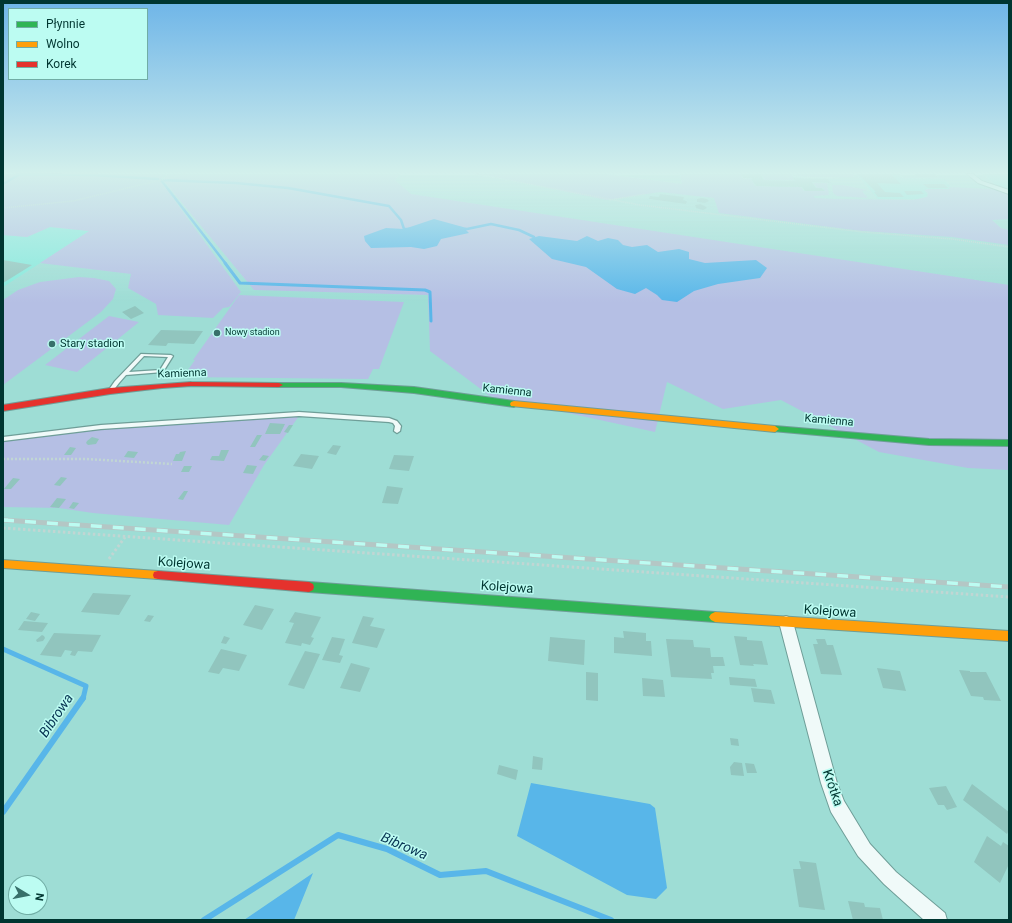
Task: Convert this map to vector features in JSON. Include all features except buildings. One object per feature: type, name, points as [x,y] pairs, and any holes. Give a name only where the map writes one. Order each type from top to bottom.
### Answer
[{"type":"street","name":"Kamienna","points":[[3,408],[110,391],[191,384],[348,386],[414,390],[479,400],[710,423],[929,442],[1009,443]]},
{"type":"street","name":"Kolejowa","points":[[3,564],[786,622],[1009,636]]},
{"type":"street","name":"Krótka","points":[[786,622],[829,783],[837,806],[864,850],[890,878],[938,920]]},
{"type":"lane","points":[[110,391],[124,374],[143,355],[171,356],[161,371],[124,374]]},
{"type":"lane","points":[[3,439],[101,427],[299,414],[389,420],[395,422],[398,426],[397,431]]},
{"type":"path","points":[[744,217],[863,232],[952,238],[1009,247]]},
{"type":"path","points":[[3,459],[86,459],[172,464]]},
{"type":"path","name":"Kolejowa","points":[[3,528],[1009,597]]},
{"type":"path","points":[[100,571],[126,537]]},
{"type":"shaded area","points":[[3,217],[187,217],[241,292],[229,307],[223,308],[213,318],[158,315],[156,304],[128,288],[131,274],[40,263],[89,231],[50,227],[27,237],[3,235]]},
{"type":"shaded area","points":[[194,217],[563,217],[1009,285],[1009,470],[968,468],[879,452],[781,400],[723,409],[667,382],[655,432],[490,396],[430,351],[428,295],[254,290]]},
{"type":"shaded area","points":[[751,217],[1009,217],[1009,219],[992,220],[1001,228],[1009,230],[1009,245],[952,237],[862,231]]},
{"type":"shaded area","points":[[50,227],[90,231],[3,287],[3,235],[27,237]]},
{"type":"shaded area","points":[[79,277],[109,281],[116,289],[113,299],[101,312],[3,385],[3,300],[18,290],[40,282]]},
{"type":"shaded area","points":[[239,295],[404,302],[379,369],[373,369],[368,379],[183,377],[195,360],[193,360]]},
{"type":"shaded area","points":[[109,316],[139,322],[77,372],[45,365]]},
{"type":"shaded area","points":[[299,416],[264,465],[229,525],[93,513],[59,508],[3,507],[3,441],[97,430],[177,423]]},
{"type":"water","points":[[434,219],[463,227],[469,233],[441,239],[437,246],[424,249],[411,247],[371,248],[365,241],[364,236],[386,228],[404,229]]},
{"type":"water","points":[[539,236],[577,241],[587,236],[598,241],[608,238],[618,240],[623,245],[632,247],[647,245],[658,252],[679,249],[689,252],[689,259],[705,263],[756,260],[767,268],[760,278],[718,284],[694,291],[677,302],[662,300],[646,288],[635,294],[617,289],[586,267],[552,259],[529,239]]},
{"type":"water","points":[[531,783],[650,804],[655,808],[667,888],[656,899],[627,895],[517,836]]},
{"type":"water","points":[[313,873],[294,920],[244,920]]},
{"type":"waterway","points":[[190,217],[226,264]]},
{"type":"waterway","points":[[398,217],[404,229],[409,229]]},
{"type":"waterway","points":[[460,228],[467,229],[491,224],[519,230],[534,237]]},
{"type":"waterway","points":[[225,263],[240,283],[425,290],[430,292],[431,321]]},
{"type":"waterway","name":"Bibrowa","points":[[3,649],[86,686],[83,699]]},
{"type":"waterway","name":"Bibrowa","points":[[3,812],[83,698]]},
{"type":"waterway","name":"Bibrowa","points":[[204,920],[338,835],[387,849],[440,875],[486,871],[611,920]]},
{"type":"railway","points":[[8,520],[3,520],[1009,587]]},
{"type":"traffic: fast","points":[[279,385],[341,385],[414,390],[514,404]]},
{"type":"traffic: fast","points":[[775,429],[929,442],[1009,443]]},
{"type":"traffic: fast","points":[[309,587],[715,617]]},
{"type":"traffic: slow","points":[[514,404],[775,429]]},
{"type":"traffic: slow","points":[[3,564],[158,575]]},
{"type":"traffic: slow","points":[[715,617],[1009,636]]},
{"type":"traffic: jam","points":[[3,408],[110,391],[162,386],[191,384],[279,385]]},
{"type":"traffic: jam","points":[[158,575],[309,587]]},
{"type":"place","name":"Nowy stadion","points":[[217,333]]},
{"type":"place","name":"Stary stadion","points":[[52,344]]}]
